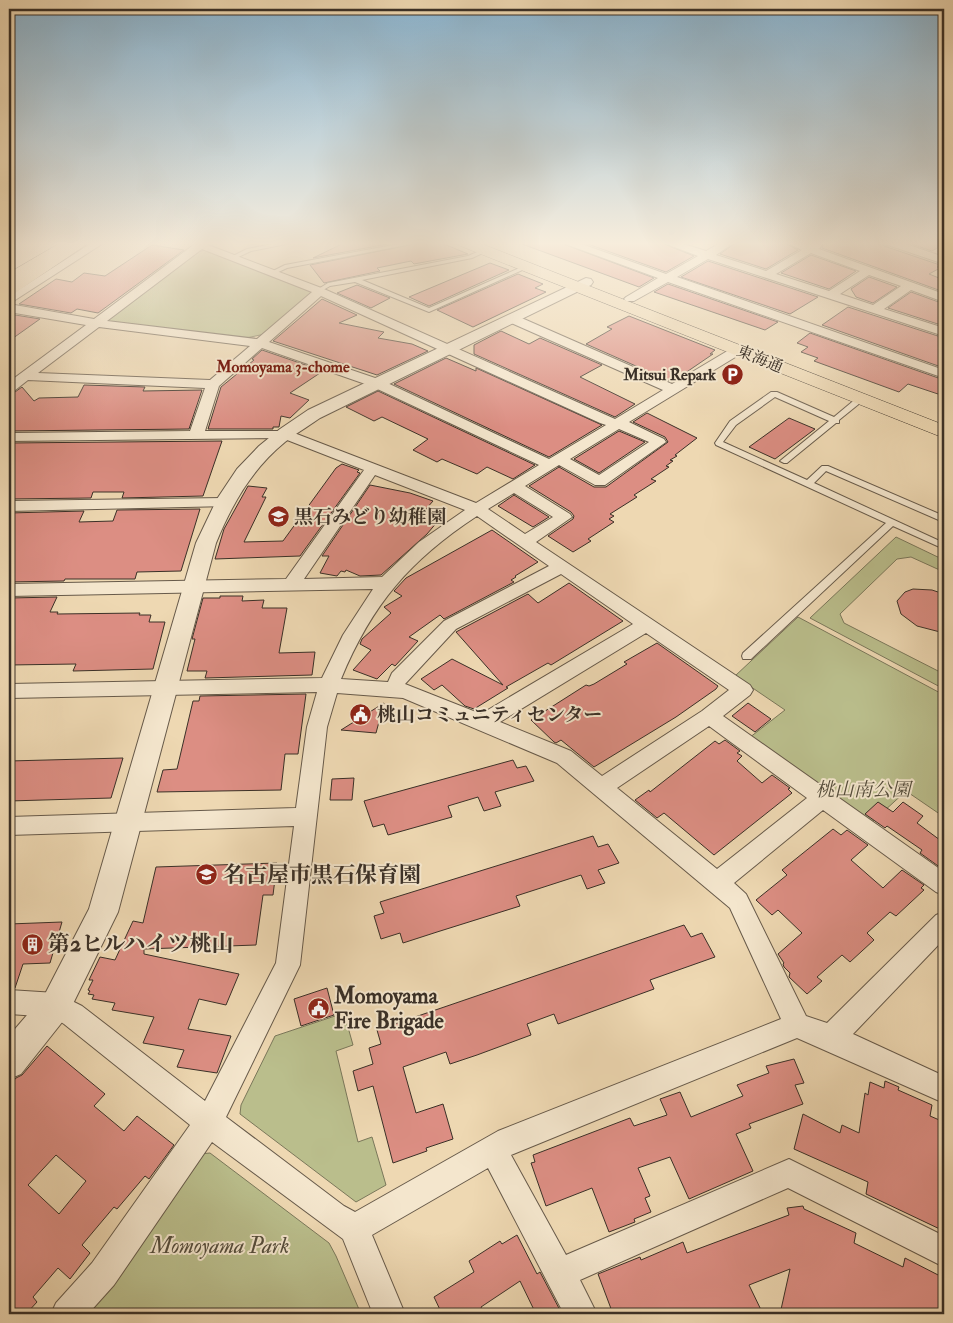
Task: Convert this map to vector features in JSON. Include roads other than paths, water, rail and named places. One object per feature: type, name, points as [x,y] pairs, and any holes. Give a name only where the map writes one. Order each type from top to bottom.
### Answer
[{"type":"main road","name":"東海通","points":[[628,304],[944,432]]},
{"type":"main road","name":"東海通","points":[[642,304],[944,424]]},
{"type":"street","points":[[9,388],[121,304]]},
{"type":"street","points":[[196,435],[213,384],[305,304]]},
{"type":"street","points":[[9,308],[95,323],[260,344],[376,383],[600,482],[659,442],[629,427],[616,423],[347,304]]},
{"type":"street","points":[[9,1062],[56,1005],[103,912],[206,543],[223,503],[244,472],[284,434],[314,414],[543,304]]},
{"type":"street","points":[[742,304],[944,374]]},
{"type":"street","points":[[858,304],[944,332]]},
{"type":"street","points":[[875,309],[883,304]]},
{"type":"street","points":[[513,319],[672,389]]},
{"type":"street","points":[[67,1314],[103,1274],[209,1122],[288,965],[317,726],[329,685],[351,636],[387,583],[428,543],[478,509],[738,350]]},
{"type":"street","points":[[25,376],[213,384]]},
{"type":"street","points":[[9,438],[284,434],[478,509],[743,690],[709,716],[602,788]]},
{"type":"street","points":[[291,585],[372,469]]},
{"type":"street","points":[[514,486],[564,517],[526,541]]},
{"type":"street","points":[[9,506],[223,503]]},
{"type":"street","points":[[393,689],[399,678],[450,625],[563,566]]},
{"type":"street","points":[[9,590],[387,583]]},
{"type":"street","points":[[483,723],[647,624]]},
{"type":"street","points":[[9,691],[329,685],[393,689],[408,692],[564,757],[738,901],[797,1025]]},
{"type":"street","points":[[709,716],[944,885]]},
{"type":"street","points":[[717,883],[822,798]]},
{"type":"street","points":[[9,826],[128,824],[306,817]]},
{"type":"street","points":[[831,1038],[944,923]]},
{"type":"street","points":[[9,1002],[56,1005],[73,1015],[209,1122],[354,1229],[389,1314]]},
{"type":"street","points":[[354,1229],[493,1149],[797,1025],[831,1038],[944,1090]]},
{"type":"street","points":[[493,1149],[581,1314]]},
{"type":"street","points":[[560,1273],[789,1173],[944,1252]]},
{"type":"lane","points":[[413,304],[428,310],[442,304]]},
{"type":"lane","points":[[836,421],[774,394],[733,423],[719,443],[944,546]]},
{"type":"lane","points":[[784,461],[861,399]]},
{"type":"lane","points":[[808,484],[825,468],[944,519]]},
{"type":"lane","points":[[747,656],[892,522]]},
{"type":"place","name":"Mitsui Repark","points":[[732,375]]},
{"type":"place","name":"黒石みどり幼稚園","points":[[278,517]]},
{"type":"place","name":"桃山コミュニティセンター","points":[[361,715]]},
{"type":"place","name":"名古屋市黒石保育園","points":[[207,875]]},
{"type":"place","name":"第2ヒルハイツ桃山","points":[[32,944]]},
{"type":"place","name":"Momoyama Fire Brigade","points":[[318,1009]]},
{"type":"district","name":"Momoyama 3-chome","points":[[283,367]]},
{"type":"park label","name":"桃山南公園","points":[[863,790]]},
{"type":"park label","name":"Momoyama Park","points":[[220,1246]]}]
